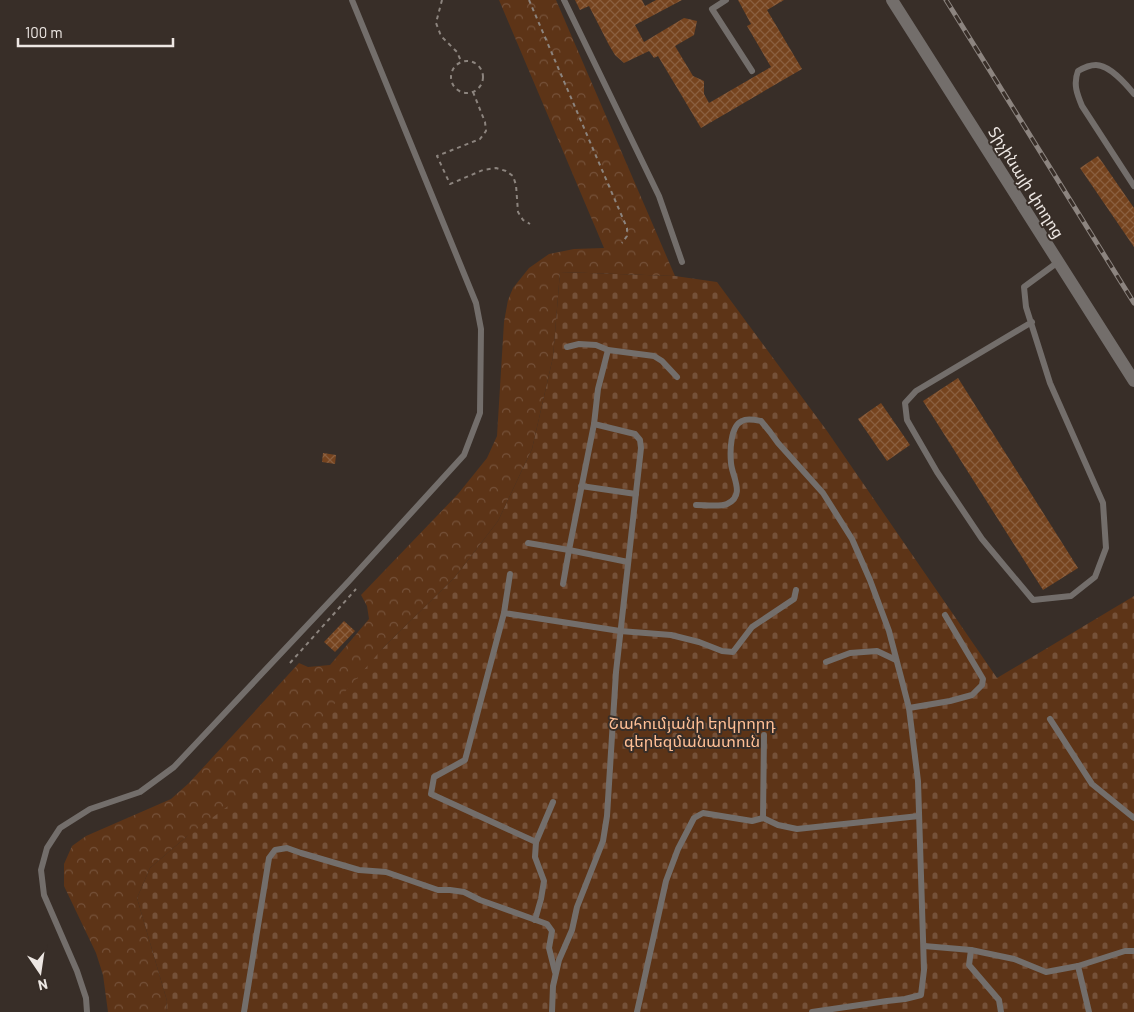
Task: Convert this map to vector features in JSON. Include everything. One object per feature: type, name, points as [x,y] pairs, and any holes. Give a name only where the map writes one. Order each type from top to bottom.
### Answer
[{"type":"street","name":"Տիչինայի փողոց","points":[[892,0],[1134,381]]},
{"type":"lane","points":[[87,1012],[86,998],[78,971],[44,895],[41,870],[47,848],[60,828],[90,809],[140,792],[174,767],[349,581],[464,455],[480,413],[481,329],[476,303],[352,0]]},
{"type":"lane","points":[[564,0],[659,196],[682,262]]},
{"type":"lane","points":[[726,0],[712,9],[752,71]]},
{"type":"lane","points":[[1134,94],[1109,69],[1097,65],[1085,67],[1078,71],[1075,79],[1076,92],[1082,106],[1134,186]]},
{"type":"lane","points":[[1032,322],[916,391],[905,404],[906,420],[937,472],[982,539],[1033,600],[1071,596],[1095,577],[1106,548],[1103,503],[1050,383],[1032,322],[1026,307],[1024,287],[1058,262]]},
{"type":"lane","points":[[567,347],[579,344],[596,345],[608,350],[654,356],[662,361],[677,377]]},
{"type":"lane","points":[[563,584],[568,550],[594,424],[598,389],[608,350]]},
{"type":"lane","points":[[696,505],[726,505],[732,500],[738,492],[731,465],[732,433],[742,421],[761,421],[778,444],[823,493],[852,539],[889,631],[909,708],[918,781],[924,946],[921,995],[906,999],[812,1012]]},
{"type":"lane","points":[[552,1012],[553,986],[559,960],[572,930],[577,907],[603,841],[608,816],[616,672],[641,448],[640,440],[635,434],[594,424]]},
{"type":"lane","points":[[581,486],[636,494]]},
{"type":"lane","points":[[528,544],[628,562]]},
{"type":"lane","points":[[510,574],[504,613],[465,760],[434,776],[431,794],[536,842]]},
{"type":"lane","points":[[504,613],[620,632],[671,635],[699,642],[722,651],[733,652],[752,627],[794,599],[796,590]]},
{"type":"lane","points":[[909,708],[972,696],[982,685],[984,679],[945,615]]},
{"type":"lane","points":[[826,662],[850,653],[877,651],[896,660]]},
{"type":"lane","points":[[1050,719],[1092,784],[1134,818]]},
{"type":"lane","points":[[763,818],[764,735]]},
{"type":"lane","points":[[535,920],[544,880],[536,857],[536,842],[553,802]]},
{"type":"lane","points":[[637,1012],[666,880],[678,849],[694,818],[703,813],[752,821],[763,818],[797,829],[919,816]]},
{"type":"lane","points":[[244,1012],[269,858],[275,850],[287,848],[301,854],[359,870],[386,872],[438,890],[464,892],[480,900],[547,924],[552,931],[549,948],[556,974]]},
{"type":"lane","points":[[924,946],[971,950],[1014,959],[1046,972],[1078,966],[1125,951],[1134,951]]},
{"type":"lane","points":[[971,950],[969,965],[998,1000],[1001,1012]]},
{"type":"lane","points":[[1078,966],[1088,1012]]},
{"type":"path","points":[[442,0],[436,24],[441,36],[457,52],[461,62]]},
{"type":"path","points":[[529,0],[627,228],[627,236],[622,243]]},
{"type":"path","points":[[466,60],[476,63],[482,70],[483,80],[478,89],[473,92],[462,92],[457,89],[452,80],[453,69],[466,60]]},
{"type":"path","points":[[473,92],[485,122],[486,131],[480,139],[437,156],[450,184],[483,170],[496,168],[506,171],[513,176],[516,185],[518,212],[523,220],[530,224]]},
{"type":"path","points":[[290,663],[356,589]]},
{"type":"green space","points":[[499,0],[556,0],[675,276],[560,272],[553,357],[532,449],[498,521],[455,577],[383,648],[277,770],[186,837],[150,868],[137,898],[167,1001],[166,1012],[108,1012],[103,975],[96,953],[64,886],[64,864],[72,846],[86,836],[171,799],[189,783],[299,663],[308,667],[330,665],[369,619],[367,606],[361,595],[458,494],[487,458],[497,436],[504,322],[508,300],[513,288],[529,268],[549,254],[574,249],[604,248]]},
{"type":"green space","name":"Շահումյանի երկրորդ գերեզմանատուն","points":[[560,272],[675,276],[717,282],[827,431],[997,678],[1134,596],[1134,1012],[166,1012],[167,1001],[137,898],[150,868],[186,837],[455,577],[498,521],[532,449],[553,357]]},
{"type":"building","points":[[575,0],[642,0],[645,6],[656,0],[682,0],[635,25],[644,42],[684,18],[697,21],[694,35],[675,46],[693,76],[704,81],[704,94],[709,103],[771,67],[747,26],[751,24],[738,0],[784,0],[767,10],[802,69],[701,128],[658,56],[654,58],[649,51],[624,63],[615,55],[589,6],[580,10]]},
{"type":"building","points":[[1098,156],[1134,208],[1134,247],[1080,168]]},
{"type":"building","points":[[958,378],[1078,568],[1043,590],[923,401]]},
{"type":"building","points":[[881,403],[910,445],[887,461],[858,419]]},
{"type":"building","points":[[323,453],[336,455],[335,464],[322,462]]},
{"type":"building","points":[[344,621],[355,631],[335,652],[324,642]]},
{"type":"railway","points":[[946,0],[1134,303]]}]
